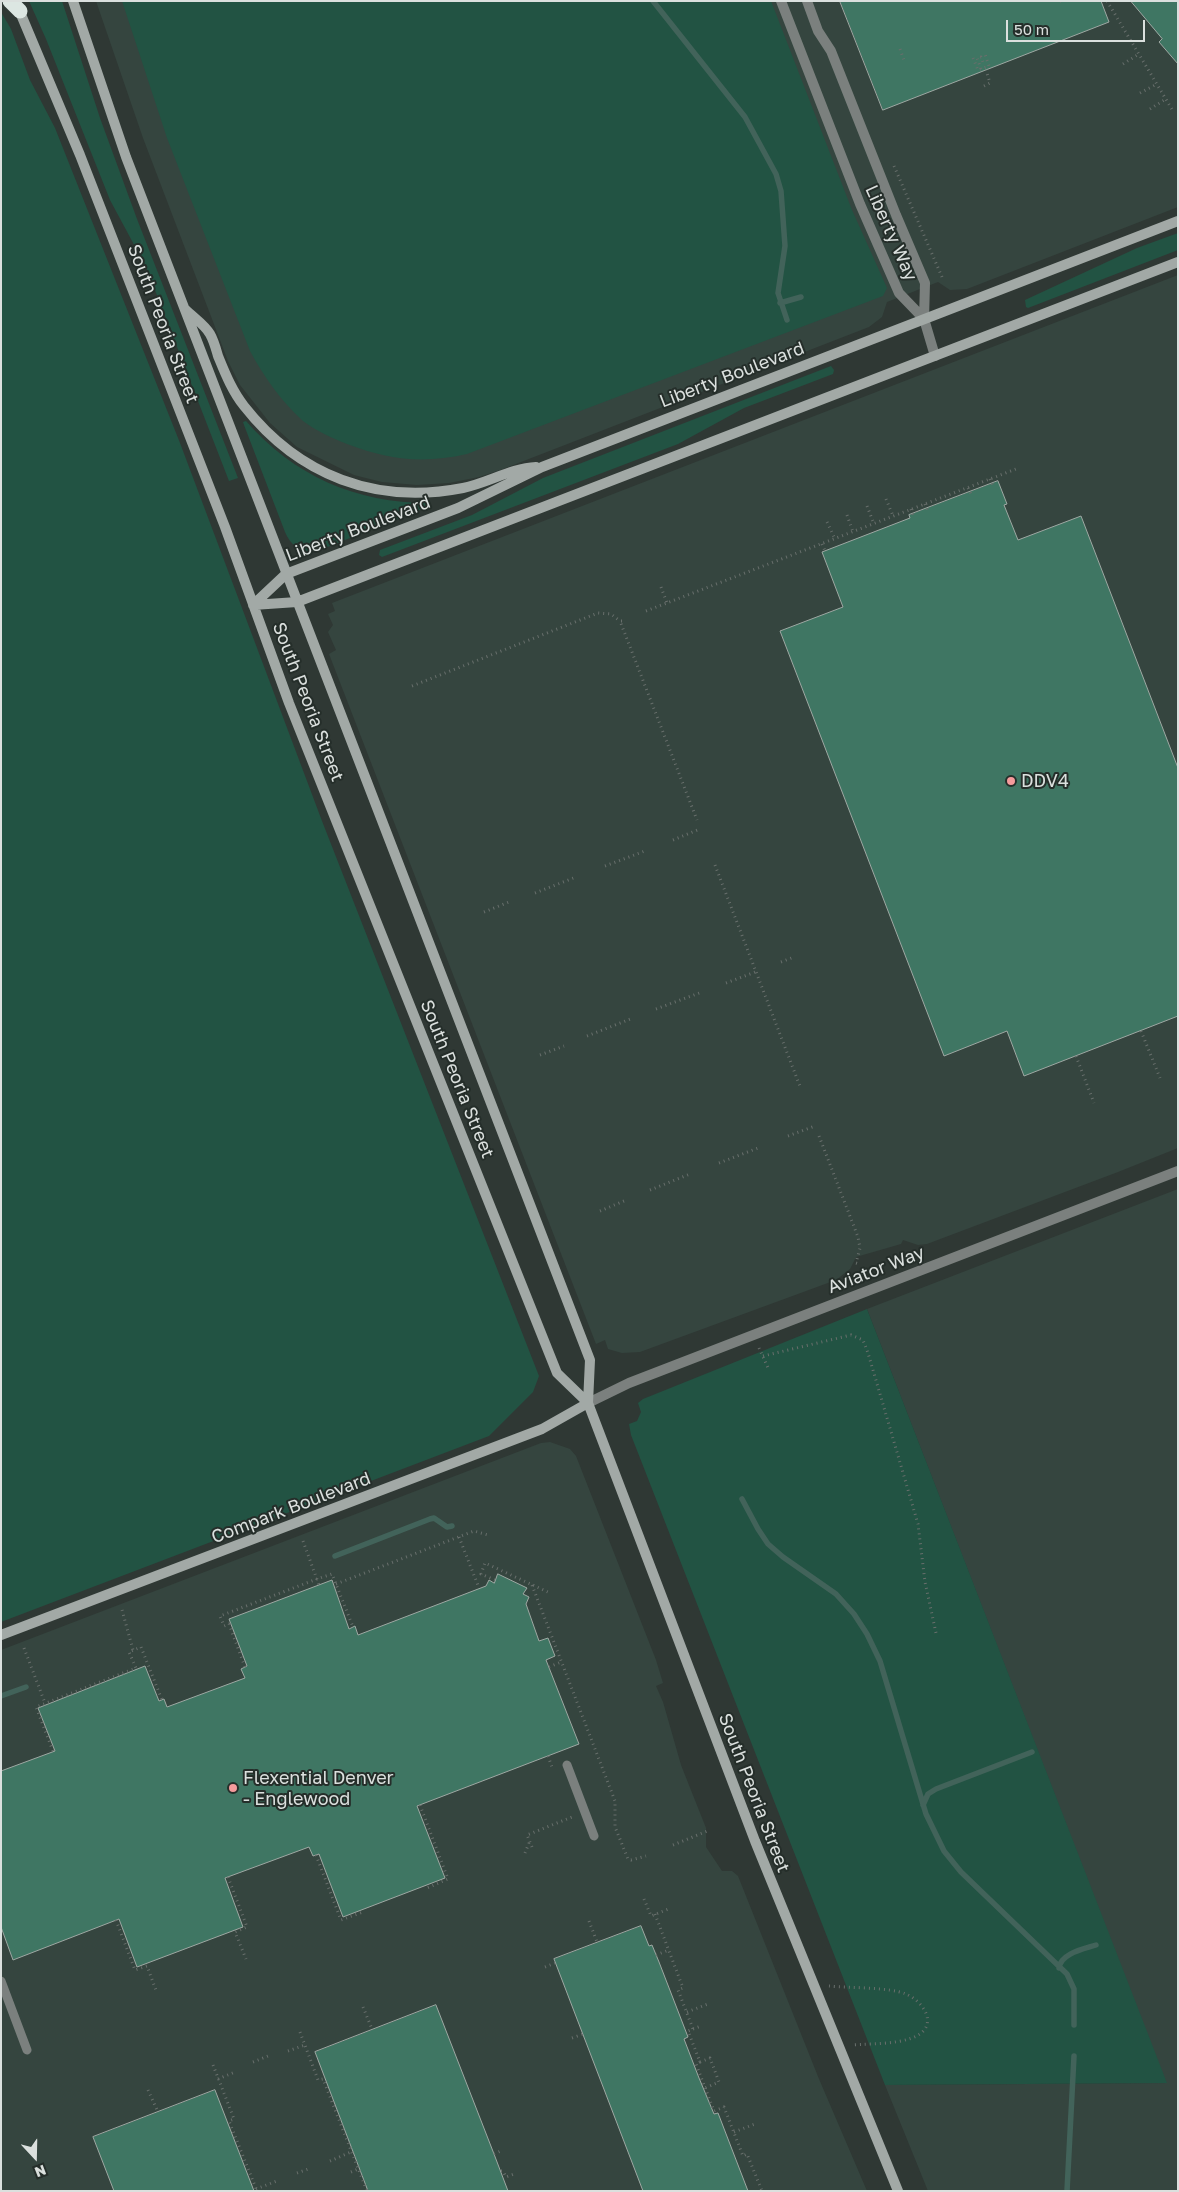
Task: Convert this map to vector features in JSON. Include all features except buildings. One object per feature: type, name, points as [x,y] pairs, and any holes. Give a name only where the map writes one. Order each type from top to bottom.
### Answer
[{"type":"main road","name":"South Peoria Street","points":[[73,1],[126,157],[183,307],[590,1360],[588,1403],[668,1617],[813,1985],[898,2191]]},
{"type":"main road","name":"South Peoria Street","points":[[15,5],[80,155],[322,786],[557,1373],[588,1403]]},
{"type":"main road","name":"Liberty Boulevard","points":[[253,605],[286,574],[458,508],[542,466],[1178,220]]},
{"type":"main road","points":[[253,605],[297,602],[1178,262]]},
{"type":"main road","points":[[183,307],[210,334],[231,385],[240,400],[259,423],[296,456],[339,478],[374,490],[415,494],[465,488],[523,468],[542,466]]},
{"type":"main road","name":"Compark Boulevard","points":[[1,1635],[542,1429],[588,1403]]},
{"type":"street","name":"Liberty Way","points":[[781,1],[857,197],[899,293],[924,318]]},
{"type":"street","name":"Liberty Way","points":[[807,1],[818,31],[831,51],[925,283],[924,318]]},
{"type":"street","points":[[924,318],[935,356]]},
{"type":"street","name":"Aviator Way","points":[[588,1403],[629,1383],[1178,1171]]},
{"type":"lane","points":[[567,1765],[594,1836]]},
{"type":"lane","points":[[1,1981],[27,2050]]},
{"type":"path","points":[[1107,1],[1173,111]]},
{"type":"path","points":[[900,49],[905,63]]},
{"type":"path","points":[[973,58],[978,70],[981,69],[989,66],[985,54]]},
{"type":"path","points":[[1123,64],[1138,54]]},
{"type":"path","points":[[981,69],[977,58],[981,56],[984,65]]},
{"type":"path","points":[[984,86],[990,83],[986,70]]},
{"type":"path","points":[[1140,93],[1157,84]]},
{"type":"path","points":[[1150,109],[1166,99]]},
{"type":"path","points":[[890,159],[942,276]]},
{"type":"path","points":[[646,611],[1016,469]]},
{"type":"path","points":[[990,479],[993,486]]},
{"type":"path","points":[[968,488],[971,494]]},
{"type":"path","points":[[886,499],[893,516]]},
{"type":"path","points":[[925,504],[928,511]]},
{"type":"path","points":[[867,506],[874,524]]},
{"type":"path","points":[[911,510],[914,517]]},
{"type":"path","points":[[847,514],[853,532]]},
{"type":"path","points":[[828,522],[834,539]]},
{"type":"path","points":[[822,544],[825,551]]},
{"type":"path","points":[[661,587],[667,603]]},
{"type":"path","points":[[412,686],[598,613],[611,614],[621,621],[697,820]]},
{"type":"path","points":[[673,840],[700,829]]},
{"type":"path","points":[[605,866],[645,851]]},
{"type":"path","points":[[714,865],[801,1089]]},
{"type":"path","points":[[535,893],[576,877]]},
{"type":"path","points":[[484,912],[509,902]]},
{"type":"path","points":[[781,962],[794,957]]},
{"type":"path","points":[[726,983],[757,972]]},
{"type":"path","points":[[656,1010],[702,992]]},
{"type":"path","points":[[587,1036],[633,1018]]},
{"type":"path","points":[[1141,1031],[1160,1078]]},
{"type":"path","points":[[540,1055],[564,1046]]},
{"type":"path","points":[[1076,1056],[1094,1103]]},
{"type":"path","points":[[788,1136],[815,1126]]},
{"type":"path","points":[[819,1136],[859,1240],[859,1252],[856,1263],[859,1264]]},
{"type":"path","points":[[719,1163],[758,1148]]},
{"type":"path","points":[[650,1190],[690,1174]]},
{"type":"path","points":[[600,1210],[624,1201]]},
{"type":"path","points":[[763,1356],[851,1334],[863,1340],[918,1524],[925,1582],[936,1633]]},
{"type":"path","points":[[754,1335],[769,1370]]},
{"type":"path","points":[[336,1584],[474,1531],[488,1536]]},
{"type":"path","points":[[459,1537],[479,1588]]},
{"type":"path","points":[[302,1542],[319,1585]]},
{"type":"path","points":[[495,1580],[482,1574],[485,1563],[550,1593]]},
{"type":"path","points":[[245,1667],[229,1624],[224,1626],[220,1616],[317,1579],[332,1574],[353,1627]]},
{"type":"path","points":[[514,1582],[516,1578]]},
{"type":"path","points":[[532,1585],[615,1801],[616,1827],[628,1859],[646,1856]]},
{"type":"path","points":[[241,1608],[243,1614]]},
{"type":"path","points":[[122,1610],[133,1650]]},
{"type":"path","points":[[53,1751],[36,1706],[136,1668],[129,1652],[133,1650],[141,1647],[162,1700]]},
{"type":"path","points":[[24,1648],[46,1703]]},
{"type":"path","points":[[549,1666],[561,1662]]},
{"type":"path","points":[[420,1805],[448,1880],[427,1888]]},
{"type":"path","points":[[532,1847],[527,1835],[572,1818]]},
{"type":"path","points":[[673,1845],[710,1830]]},
{"type":"path","points":[[525,1853],[530,1842]]},
{"type":"path","points":[[316,1855],[341,1920],[362,1912]]},
{"type":"path","points":[[228,1877],[248,1927],[235,1932],[246,1959]]},
{"type":"path","points":[[644,1899],[651,1916],[671,1908]]},
{"type":"path","points":[[655,1914],[684,1988],[678,1990],[693,2030]]},
{"type":"path","points":[[116,1920],[135,1970],[147,1966],[157,1993]]},
{"type":"path","points":[[588,1921],[597,1942]]},
{"type":"path","points":[[656,1955],[669,1950]]},
{"type":"path","points":[[545,1967],[555,1962]]},
{"type":"path","points":[[813,1985],[904,1993],[916,2000],[927,2016],[924,2030],[913,2038],[903,2041],[838,2046]]},
{"type":"path","points":[[687,2012],[708,2004]]},
{"type":"path","points":[[364,2008],[372,2029]]},
{"type":"path","points":[[700,2062],[688,2031],[701,2026]]},
{"type":"path","points":[[300,2032],[318,2080],[323,2079],[367,2191]]},
{"type":"path","points":[[572,2038],[582,2034]]},
{"type":"path","points":[[288,2051],[305,2044]]},
{"type":"path","points":[[253,2062],[268,2056]]},
{"type":"path","points":[[705,2088],[720,2082],[710,2058],[696,2064],[705,2088],[714,2111],[724,2107],[744,2156],[747,2154],[760,2190]]},
{"type":"path","points":[[212,2065],[234,2119],[229,2120],[256,2190],[277,2180]]},
{"type":"path","points":[[218,2079],[235,2072]]},
{"type":"path","points":[[148,2090],[158,2112]]},
{"type":"path","points":[[734,2132],[755,2124]]},
{"type":"path","points":[[494,2154],[503,2150]]},
{"type":"path","points":[[330,2161],[351,2152]]},
{"type":"path","points":[[298,2173],[311,2168]]},
{"type":"path","points":[[351,2172],[358,2168]]},
{"type":"path","points":[[500,2171],[506,2177],[514,2174]]},
{"type":"shaded area","points":[[96,1],[1178,1],[1178,207],[967,289],[950,290],[938,282],[887,302],[882,317],[869,327],[503,469],[479,477],[449,483],[417,485],[382,482],[354,475],[297,447],[270,423],[240,385],[228,361],[143,138]]},
{"type":"shaded area","points":[[1178,275],[1178,1148],[927,1244],[918,1245],[903,1240],[901,1244],[856,1257],[850,1269],[836,1280],[640,1352],[622,1353],[608,1349],[605,1340],[596,1344],[329,654],[336,650],[328,632],[333,625],[328,614],[335,611],[332,603]]},
{"type":"shaded area","points":[[1178,1189],[1178,2191],[928,2191],[885,2085],[1166,2083],[867,1309]]},
{"type":"shaded area","points":[[550,1442],[570,1449],[576,1456],[656,1660],[663,1683],[656,1686],[663,1702],[681,1765],[706,1828],[706,1847],[722,1871],[732,1871],[738,1876],[819,2079],[867,2191],[1,2191],[1,1650],[541,1443]]},
{"type":"green space","points":[[29,1],[62,1],[100,118],[137,219],[238,478],[229,481],[146,267],[110,200]]},
{"type":"green space","points":[[122,1],[771,1],[852,210],[887,288],[883,296],[467,454],[436,459],[406,459],[377,454],[347,444],[330,437],[303,421],[274,388],[250,351],[167,138]]},
{"type":"green space","points":[[1,12],[11,29],[30,80],[55,128],[180,443],[322,821],[539,1376],[533,1392],[489,1436],[1,1622]]},
{"type":"green space","points":[[1178,233],[1178,250],[1028,308],[1026,307],[1025,300],[1137,248]]},
{"type":"green space","points":[[831,366],[834,370],[833,374],[744,408],[678,444],[382,557],[379,555],[380,550],[472,515],[543,478]]},
{"type":"green space","points":[[246,421],[285,457],[328,483],[376,498],[402,502],[429,503],[430,506],[320,550],[303,550],[291,542],[285,532],[244,425],[243,422]]},
{"type":"green space","points":[[867,1309],[1167,2083],[885,2085],[631,1435],[629,1424],[637,1421],[641,1412],[638,1403],[643,1399]]},
{"type":"waterway","points":[[653,1],[745,117],[776,174],[781,191],[785,246],[778,293],[787,320]]},
{"type":"waterway","points":[[780,303],[801,297]]},
{"type":"waterway","points":[[742,1499],[768,1544],[783,1557],[836,1594],[854,1614],[867,1634],[880,1661],[926,1814],[944,1851],[961,1872],[1067,1974],[1074,1989],[1074,2025]]},
{"type":"waterway","points":[[335,1556],[430,1519],[434,1518],[447,1527],[452,1526]]},
{"type":"waterway","points":[[1,1696],[26,1687]]},
{"type":"waterway","points":[[923,1805],[928,1794],[936,1789],[1032,1752]]},
{"type":"waterway","points":[[1059,1968],[1068,1955],[1096,1945]]},
{"type":"waterway","points":[[1067,2191],[1074,2056]]},
{"type":"place","name":"DDV4","points":[[1011,781]]},
{"type":"place","name":"Flexential Denver - Englewood","points":[[233,1788]]}]
